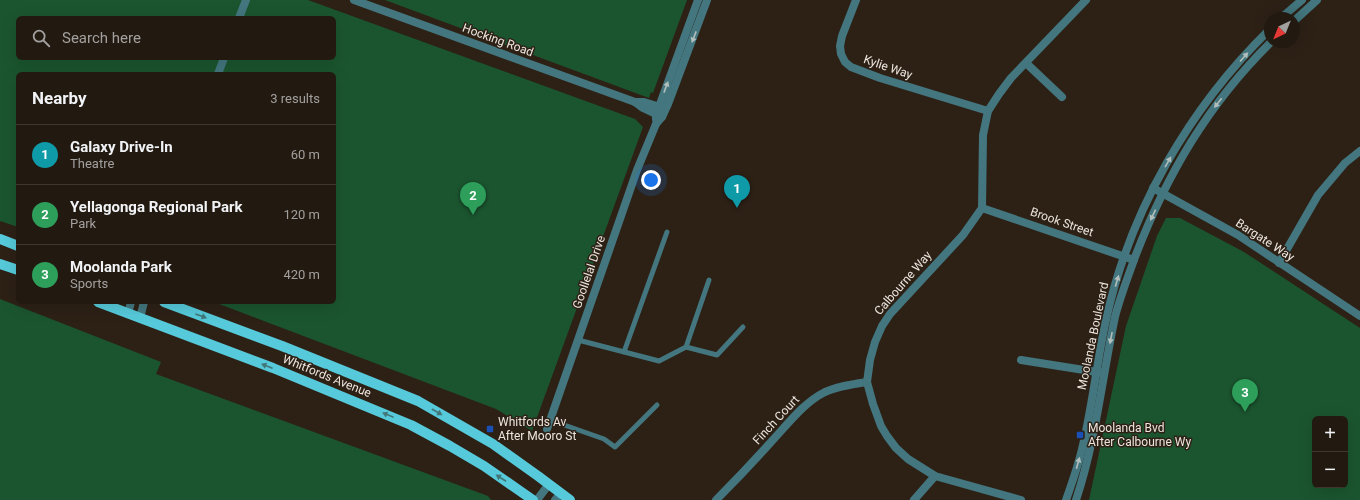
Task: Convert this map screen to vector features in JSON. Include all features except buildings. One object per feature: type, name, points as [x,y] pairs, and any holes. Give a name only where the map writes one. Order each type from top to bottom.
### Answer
[{"type":"main road","points":[[0,239],[16,245]]},
{"type":"main road","points":[[0,264],[16,269]]},
{"type":"main road","name":"Whitfords Avenue","points":[[103,304],[273,368],[411,425],[484,466],[533,500]]},
{"type":"main road","name":"Whitfords Avenue","points":[[169,304],[282,346],[418,401],[494,444],[549,484],[558,496],[570,500]]},
{"type":"street","points":[[240,16],[246,0]]},
{"type":"street","name":"Hocking Road","points":[[354,0],[635,102],[643,108],[661,112]]},
{"type":"street","name":"Goollelal Drive","points":[[661,112],[698,0]]},
{"type":"street","name":"Goollelal Drive","points":[[547,429],[637,170],[707,0]]},
{"type":"street","name":"Kylie Way","points":[[856,0],[842,36],[840,46],[841,54],[845,62],[851,67],[880,78],[988,111]]},
{"type":"street","points":[[982,208],[983,135],[988,111],[1011,78],[1086,0]]},
{"type":"street","points":[[1288,12],[1302,0]]},
{"type":"street","points":[[1300,15],[1316,0]]},
{"type":"street","name":"Moolanda Boulevard","points":[[1066,500],[1080,456],[1106,319],[1124,257],[1137,223],[1154,188],[1187,130],[1230,73],[1264,36]]},
{"type":"street","name":"Moolanda Boulevard","points":[[1076,500],[1091,446],[1116,315],[1134,260],[1163,193],[1177,165],[1204,120],[1245,69],[1265,48]]},
{"type":"street","points":[[219,72],[223,60]]},
{"type":"street","points":[[1026,63],[1062,97]]},
{"type":"street","points":[[1280,263],[1318,195],[1345,163],[1360,151]]},
{"type":"street","name":"Bargate Way","points":[[1154,188],[1238,235],[1359,313]]},
{"type":"street","name":"Brook Street","points":[[982,208],[1134,260]]},
{"type":"street","name":"Calbourne Way","points":[[982,208],[963,235],[890,314],[882,326],[875,342],[870,360],[867,382],[881,426],[896,448],[908,459],[935,476],[1021,500]]},
{"type":"street","points":[[128,314],[130,304]]},
{"type":"street","points":[[140,318],[144,304]]},
{"type":"street","points":[[1021,360],[1105,374]]},
{"type":"street","name":"Finch Court","points":[[716,500],[811,401],[826,392],[845,385],[867,382]]},
{"type":"street","points":[[914,500],[935,476]]},
{"type":"street","points":[[537,500],[549,484]]},
{"type":"lane","points":[[624,352],[667,232]]},
{"type":"lane","points":[[686,347],[709,280]]},
{"type":"lane","points":[[578,340],[659,361],[686,347],[717,355],[743,327]]},
{"type":"lane","points":[[550,420],[604,439],[615,447],[657,405]]},
{"type":"green space","points":[[0,0],[308,0],[635,119],[643,127],[532,431],[496,409],[219,304],[336,304],[336,72],[16,72],[16,226],[0,221]]},
{"type":"green space","points":[[385,0],[687,0],[653,93],[651,92],[649,98]]},
{"type":"green space","points":[[1166,218],[1180,218],[1244,252],[1360,328],[1360,500],[1089,500],[1126,326],[1157,236]]},
{"type":"green space","points":[[0,299],[161,362],[156,374],[488,496],[491,500],[0,500]]},
{"type":"place","name":"Galaxy Drive-In","points":[[737,208]]},
{"type":"place","name":"Yellagonga Regional Park","points":[[473,215]]},
{"type":"place","name":"Moolanda Park","points":[[1245,412]]},
{"type":"place","name":"Whitfords Av After Mooro St","points":[[490,429]]},
{"type":"place","name":"Moolanda Bvd After Calbourne Wy","points":[[1080,435]]}]
